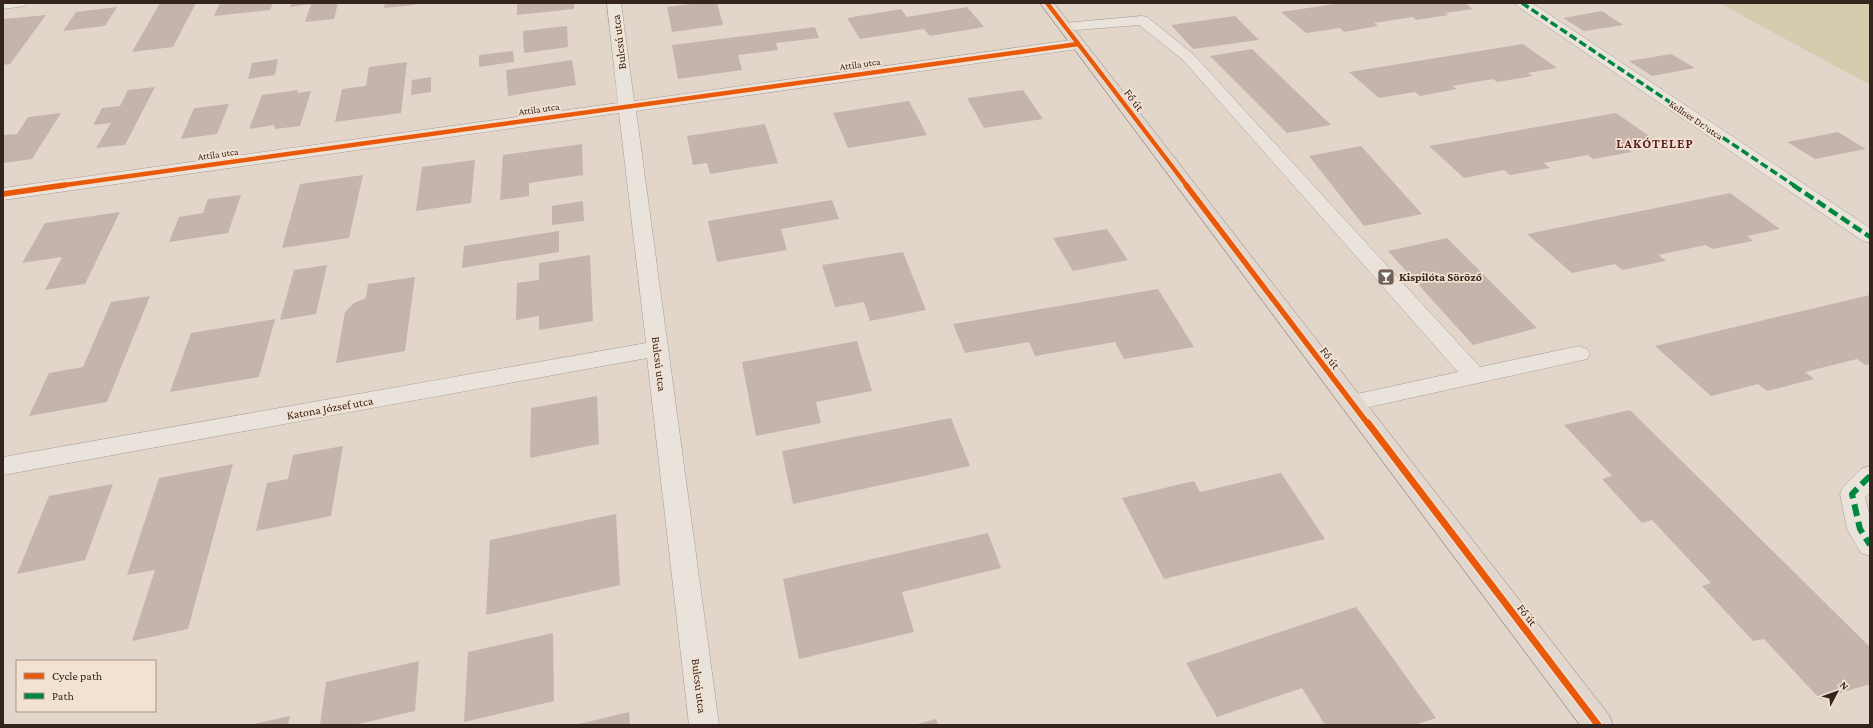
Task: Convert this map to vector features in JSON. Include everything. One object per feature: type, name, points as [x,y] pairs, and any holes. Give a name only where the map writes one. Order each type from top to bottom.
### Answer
[{"type":"main road","name":"Fő út","points":[[1047,3],[1598,725]]},
{"type":"street","points":[[3,5],[20,3]]},
{"type":"street","name":"Bulcsú utca","points":[[614,3],[704,725]]},
{"type":"street","name":"Kellner Dr. utca","points":[[1522,3],[1870,237]]},
{"type":"street","points":[[1065,27],[1142,20],[1188,57],[1475,376]]},
{"type":"street","name":"Attila utca","points":[[3,194],[1078,44]]},
{"type":"street","name":"Katona József utca","points":[[3,466],[657,349]]},
{"type":"street","points":[[1351,403],[1579,354]]},
{"type":"street","points":[[1870,476],[1852,494],[1860,529],[1870,545]]},
{"type":"shaded area","points":[[1719,3],[1870,3],[1870,85]]},
{"type":"building","points":[[160,3],[196,3],[173,47],[132,52]]},
{"type":"building","points":[[220,3],[273,3],[270,10],[214,16]]},
{"type":"building","points":[[292,3],[338,3],[334,19],[305,22],[311,4],[290,7]]},
{"type":"building","points":[[385,3],[416,3],[415,5],[384,8]]},
{"type":"building","points":[[517,3],[574,3],[574,9],[517,15]]},
{"type":"building","points":[[699,3],[717,3],[723,25],[672,32],[667,7]]},
{"type":"building","points":[[1341,3],[1465,3],[1473,9],[1445,13],[1449,15],[1416,20],[1413,17],[1374,23],[1378,26],[1344,32],[1340,28],[1306,33],[1281,12]]},
{"type":"building","points":[[117,7],[105,26],[63,31],[76,12]]},
{"type":"building","points":[[967,7],[984,27],[930,36],[924,29],[860,39],[847,18],[901,9],[907,17]]},
{"type":"building","points":[[1602,11],[1623,25],[1584,31],[1563,18]]},
{"type":"building","points":[[46,15],[10,64],[3,65],[3,19]]},
{"type":"building","points":[[1235,16],[1259,40],[1193,49],[1171,25]]},
{"type":"building","points":[[567,26],[568,47],[524,53],[523,31]]},
{"type":"building","points":[[815,27],[819,38],[776,43],[778,50],[738,55],[742,70],[678,79],[672,45]]},
{"type":"building","points":[[1523,44],[1557,68],[1528,73],[1533,76],[1497,82],[1493,79],[1452,86],[1457,89],[1420,96],[1415,92],[1379,98],[1349,72]]},
{"type":"building","points":[[1252,49],[1331,125],[1287,133],[1210,56]]},
{"type":"building","points":[[513,51],[514,62],[479,67],[479,55]]},
{"type":"building","points":[[1671,54],[1695,68],[1652,76],[1629,61]]},
{"type":"building","points":[[278,59],[275,75],[248,79],[252,63]]},
{"type":"building","points":[[572,60],[576,85],[508,96],[506,70]]},
{"type":"building","points":[[407,62],[401,113],[335,122],[342,89],[366,86],[369,67]]},
{"type":"building","points":[[431,77],[431,92],[411,95],[412,80]]},
{"type":"building","points":[[155,87],[125,145],[96,148],[111,123],[93,125],[102,108],[120,106],[128,90]]},
{"type":"building","points":[[298,90],[297,93],[311,91],[300,126],[275,129],[274,125],[249,129],[262,95]]},
{"type":"building","points":[[1023,90],[1043,119],[984,128],[967,98]]},
{"type":"building","points":[[909,101],[927,135],[848,148],[833,113]]},
{"type":"building","points":[[229,104],[217,134],[181,139],[194,108]]},
{"type":"building","points":[[61,113],[32,159],[3,163],[3,135],[17,134],[28,117]]},
{"type":"building","points":[[1616,113],[1658,142],[1626,148],[1632,152],[1593,159],[1588,155],[1544,163],[1550,168],[1510,175],[1504,170],[1464,178],[1429,146]]},
{"type":"building","points":[[765,124],[778,163],[710,174],[707,163],[693,165],[687,136]]},
{"type":"building","points":[[1838,132],[1866,149],[1815,159],[1787,142]]},
{"type":"building","points":[[582,144],[583,175],[529,183],[529,196],[500,200],[503,155]]},
{"type":"building","points":[[1361,146],[1422,214],[1364,226],[1309,156]]},
{"type":"building","points":[[475,160],[471,203],[416,211],[422,167]]},
{"type":"building","points":[[363,175],[349,238],[282,248],[300,184]]},
{"type":"building","points":[[1730,193],[1780,229],[1747,236],[1753,241],[1712,249],[1706,245],[1658,255],[1666,261],[1622,270],[1615,264],[1572,273],[1527,234]]},
{"type":"building","points":[[241,195],[228,233],[169,242],[179,217],[203,213],[208,199]]},
{"type":"building","points":[[832,200],[839,219],[781,229],[787,250],[717,262],[708,221]]},
{"type":"building","points":[[583,201],[584,221],[552,225],[552,206]]},
{"type":"building","points":[[120,212],[85,284],[45,290],[62,257],[22,263],[45,223]]},
{"type":"building","points":[[1107,229],[1128,260],[1073,271],[1053,238]]},
{"type":"building","points":[[559,231],[559,252],[462,268],[464,246]]},
{"type":"building","points":[[1447,238],[1537,328],[1473,345],[1388,251]]},
{"type":"building","points":[[903,252],[926,310],[870,321],[864,302],[835,307],[822,265]]},
{"type":"building","points":[[590,255],[593,321],[539,330],[539,316],[516,320],[517,283],[539,280],[539,263]]},
{"type":"building","points":[[327,265],[316,314],[280,320],[294,270]]},
{"type":"building","points":[[415,277],[405,351],[336,363],[345,312],[354,303],[366,298],[368,284]]},
{"type":"building","points":[[1158,289],[1194,347],[1124,359],[1115,342],[1035,356],[1029,342],[965,353],[953,324]]},
{"type":"building","points":[[1870,295],[1870,364],[1865,365],[1857,359],[1805,372],[1814,379],[1767,391],[1758,384],[1711,396],[1655,346]]},
{"type":"building","points":[[150,296],[107,402],[29,416],[49,373],[83,367],[111,302]]},
{"type":"building","points":[[275,319],[259,377],[170,392],[191,333]]},
{"type":"building","points":[[857,341],[872,391],[816,402],[821,423],[756,436],[742,362]]},
{"type":"building","points":[[597,396],[599,444],[530,458],[531,408]]},
{"type":"building","points":[[1630,410],[1870,647],[1870,684],[1820,699],[1764,639],[1753,641],[1702,586],[1711,583],[1652,520],[1642,523],[1602,479],[1612,476],[1564,425]]},
{"type":"building","points":[[951,418],[970,466],[793,504],[782,451]]},
{"type":"building","points":[[343,446],[331,516],[256,531],[267,483],[288,479],[293,455]]},
{"type":"building","points":[[233,464],[188,629],[132,641],[155,570],[127,575],[159,478]]},
{"type":"building","points":[[1281,473],[1325,539],[1164,579],[1122,498],[1194,481],[1200,492]]},
{"type":"building","points":[[113,484],[85,560],[17,574],[49,496]]},
{"type":"building","points":[[616,514],[620,585],[486,615],[490,540]]},
{"type":"building","points":[[988,533],[1001,568],[902,592],[914,632],[799,659],[783,579]]},
{"type":"building","points":[[1356,607],[1436,718],[1415,725],[1325,725],[1302,688],[1217,717],[1186,663]]},
{"type":"building","points":[[553,633],[554,701],[464,722],[468,652]]},
{"type":"building","points":[[419,661],[415,711],[354,725],[320,725],[326,682]]},
{"type":"building","points":[[629,712],[630,725],[579,725],[579,724]]},
{"type":"building","points":[[290,716],[288,725],[253,725],[253,724]]},
{"type":"building","points":[[936,719],[938,725],[917,725],[917,724]]},
{"type":"marked path","points":[[1522,3],[1870,237]]},
{"type":"marked path","points":[[1870,476],[1852,494],[1860,529],[1870,545]]},
{"type":"cycle path","points":[[1047,3],[1598,725]]},
{"type":"cycle path","points":[[3,194],[1078,44]]},
{"type":"place","name":"Kispilóta Söröző","points":[[1386,277]]},
{"type":"district","name":"LAKÓTELEP","points":[[1655,143]]}]
